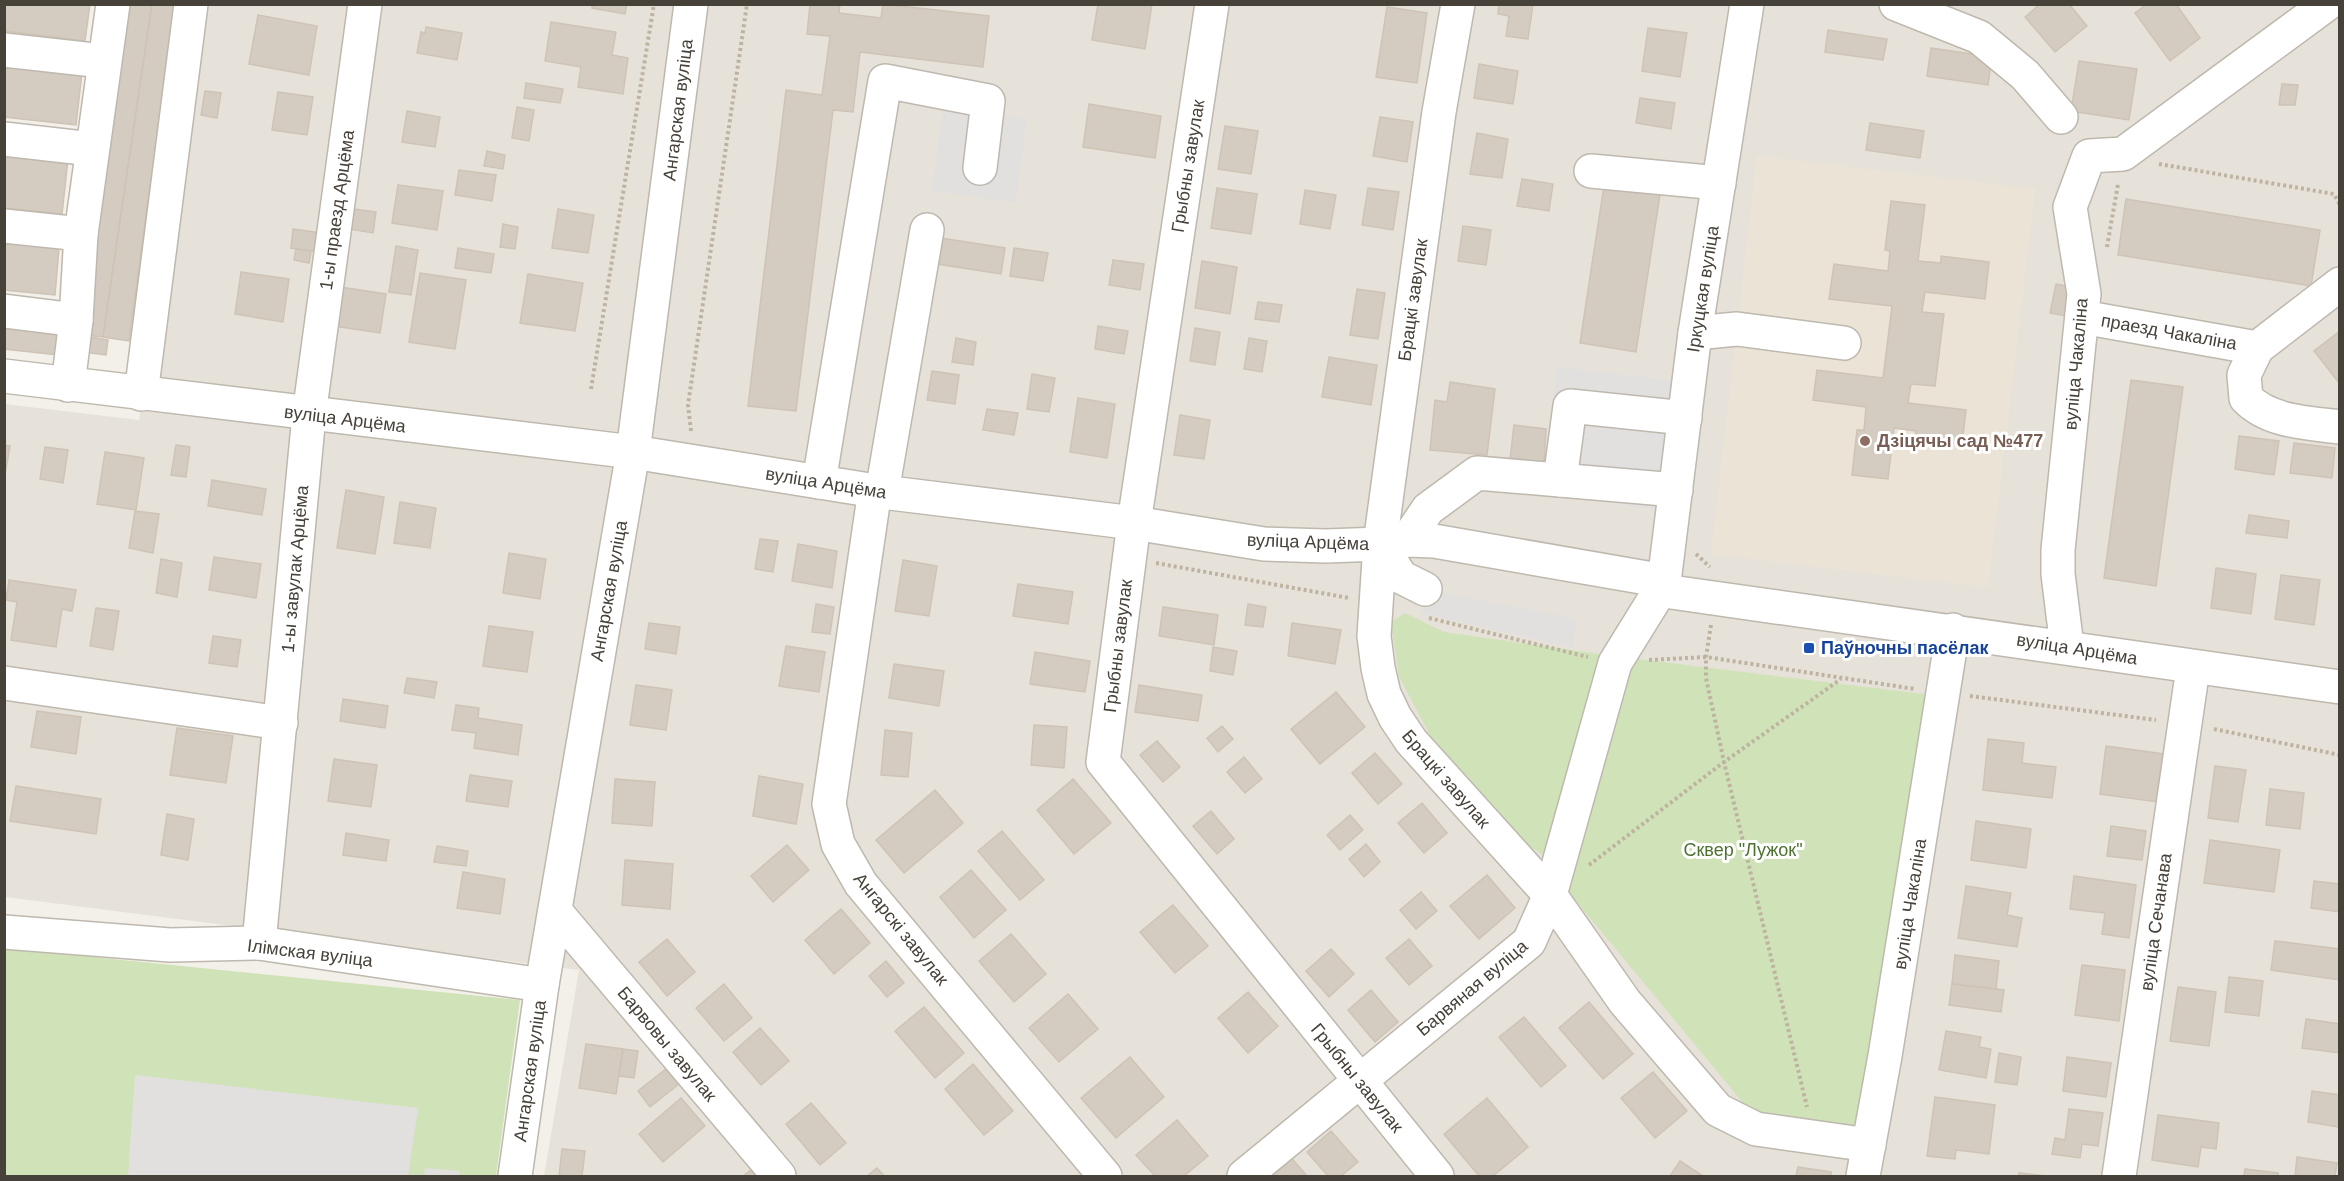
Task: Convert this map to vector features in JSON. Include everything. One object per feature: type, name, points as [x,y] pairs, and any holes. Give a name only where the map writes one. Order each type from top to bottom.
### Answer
[{"type":"street","points":[[68,385],[76,320],[81,234],[112,4]]},
{"type":"street","points":[[141,394],[191,4]]},
{"type":"street","name":"1-ы праезд Арцёма","points":[[309,415],[365,4]]},
{"type":"street","name":"Ангарская вуліца","points":[[515,1176],[542,985],[633,452],[692,4]]},
{"type":"street","name":"Грыбны завулак","points":[[1212,4],[1134,523],[1103,762],[1437,1176]]},
{"type":"street","name":"Брацкі завулак","points":[[1458,4],[1438,123],[1393,542],[1377,603],[1374,636],[1384,694],[1395,717],[1411,741],[1550,895],[1625,1002],[1718,1110],[1756,1129],[1835,1141],[1866,1161]]},
{"type":"street","name":"Іркуцкая вуліца","points":[[1659,586],[1676,490],[1695,333],[1747,4]]},
{"type":"street","points":[[1896,4],[1979,37],[2025,75],[2061,117]]},
{"type":"street","points":[[2123,154],[2327,4]]},
{"type":"street","points":[[4,50],[104,60]]},
{"type":"street","points":[[819,482],[885,81],[988,100],[980,168]]},
{"type":"street","points":[[4,139],[92,149]]},
{"type":"street","name":"вуліца Чакаліна","points":[[2067,647],[2058,583],[2058,549],[2084,294],[2070,207],[2089,156],[2123,154]]},
{"type":"street","points":[[1591,171],[1719,183]]},
{"type":"street","points":[[4,226],[81,234]]},
{"type":"street","name":"Ангарскі завулак","points":[[927,230],[878,491],[829,804],[838,844],[861,884],[1105,1176]]},
{"type":"street","name":"праезд Чакаліна","points":[[2340,284],[2257,348],[2244,375],[2247,398],[2253,405],[2292,420],[2340,427]]},
{"type":"street","points":[[4,311],[76,320]]},
{"type":"street","name":"праезд Чакаліна","points":[[2082,317],[2257,348]]},
{"type":"street","points":[[1695,333],[1737,329],[1844,343]]},
{"type":"street","name":"вуліца Арцёма","points":[[4,376],[309,415],[633,452],[878,491],[1134,523],[1264,544],[1326,546],[1434,541],[1659,586],[2193,668],[2340,687]]},
{"type":"street","points":[[1560,480],[1570,406],[1685,418]]},
{"type":"street","name":"1-ы завулак Арцёма","points":[[259,943],[309,415]]},
{"type":"street","points":[[1422,602],[1401,577],[1393,542],[1428,509],[1477,473],[1676,490]]},
{"type":"street","name":"Барвяная вуліца","points":[[1244,1176],[1529,942],[1550,895],[1615,663],[1659,586]]},
{"type":"street","name":"вуліца Чакаліна","points":[[1866,1161],[1953,630]]},
{"type":"street","name":"вуліца Сечанава","points":[[2119,1176],[2193,668]]},
{"type":"street","points":[[6,689],[281,723]]},
{"type":"street","name":"Барвовы завулак","points":[[555,911],[779,1176]]},
{"type":"street","name":"Ілімская вуліца","points":[[4,932],[170,945],[259,943],[542,985]]},
{"type":"path","points":[[591,389],[654,4]]},
{"type":"path","points":[[695,462],[688,405],[747,4]]},
{"type":"path","points":[[2107,249],[2123,154],[2165,166],[2334,194],[2340,205]]},
{"type":"path","points":[[1689,547],[1718,574]]},
{"type":"path","points":[[1130,558],[1377,603]]},
{"type":"path","points":[[1422,602],[1615,663],[1706,657],[1842,679],[2184,724],[2340,754]]},
{"type":"path","points":[[1712,616],[1706,657],[1706,678],[1724,762],[1808,1112],[1835,1141]]},
{"type":"path","points":[[1587,867],[1724,762],[1842,679]]},
{"type":"shaded area","name":"Паўночны пасёлак","points":[[205,5],[2339,5],[2339,1176],[544,1176],[579,970],[5,897],[5,404],[139,420]]},
{"type":"shaded area","points":[[943,107],[1027,119],[1016,203],[931,191]]},
{"type":"shaded area","name":"Дзіцячы сад №477","points":[[1757,156],[2035,189],[1988,587],[1711,554]]},
{"type":"shaded area","points":[[1557,367],[1672,380],[1655,510],[1543,492]]},
{"type":"shaded area","points":[[1425,589],[1578,619],[1573,648],[1421,613]]},
{"type":"shaded area","points":[[135,1075],[418,1108],[408,1176],[128,1176]]},
{"type":"shaded area","points":[[425,1168],[460,1171],[459,1176],[424,1176]]},
{"type":"green space","points":[[1405,613],[1444,632],[1599,654],[1545,856],[1521,841],[1431,737],[1399,677],[1391,622]]},
{"type":"green space","name":"Сквер \"Лужок\"","points":[[1630,658],[1932,695],[1861,1126],[1753,1115],[1566,889]]},
{"type":"green space","points":[[4,948],[520,1000],[496,1176],[5,1176]]},
{"type":"building","points":[[4,4],[90,4],[85,41],[4,31]]},
{"type":"building","points":[[125,4],[152,4],[103,337],[77,334]]},
{"type":"building","points":[[152,4],[175,4],[129,341],[103,337]]},
{"type":"building","points":[[592,4],[627,4],[625,14],[592,8]]},
{"type":"building","points":[[810,4],[840,4],[839,13],[881,18],[883,4],[989,16],[983,67],[860,52],[853,112],[833,110],[796,411],[748,406],[786,90],[822,95],[830,36],[807,34]]},
{"type":"building","points":[[1098,4],[1152,4],[1145,49],[1092,40]]},
{"type":"building","points":[[1499,4],[1533,4],[1528,39],[1506,36],[1509,16],[1498,14]]},
{"type":"building","points":[[2040,4],[2069,4],[2087,26],[2055,52],[2025,17]]},
{"type":"building","points":[[2147,4],[2176,4],[2200,38],[2170,61],[2135,13]]},
{"type":"building","points":[[1387,7],[1427,13],[1417,83],[1376,77]]},
{"type":"building","points":[[258,15],[317,26],[309,75],[249,64]]},
{"type":"building","points":[[551,22],[616,32],[612,55],[628,58],[623,94],[578,87],[581,67],[545,61]]},
{"type":"building","points":[[426,27],[462,33],[457,60],[417,53],[421,32],[425,33]]},
{"type":"building","points":[[1648,28],[1687,33],[1680,77],[1642,71]]},
{"type":"building","points":[[1828,30],[1887,39],[1883,60],[1825,52]]},
{"type":"building","points":[[1931,48],[1992,57],[1988,85],[1927,76]]},
{"type":"building","points":[[2079,61],[2137,69],[2129,120],[2071,111]]},
{"type":"building","points":[[1479,64],[1518,71],[1513,104],[1474,98]]},
{"type":"building","points":[[4,65],[82,73],[76,125],[4,117]]},
{"type":"building","points":[[526,83],[563,89],[560,103],[524,98]]},
{"type":"building","points":[[2282,84],[2298,85],[2295,105],[2279,105]]},
{"type":"building","points":[[205,91],[221,93],[217,118],[201,115]]},
{"type":"building","points":[[278,92],[313,97],[307,135],[272,130]]},
{"type":"building","points":[[1640,98],[1675,103],[1671,129],[1636,123]]},
{"type":"building","points":[[1089,104],[1161,116],[1155,158],[1083,147]]},
{"type":"building","points":[[517,107],[534,110],[529,141],[512,138]]},
{"type":"building","points":[[407,111],[440,117],[435,147],[402,142]]},
{"type":"building","points":[[1380,117],[1413,122],[1407,162],[1373,156]]},
{"type":"building","points":[[1870,123],[1924,131],[1920,158],[1866,150]]},
{"type":"building","points":[[1225,126],[1258,131],[1251,174],[1218,169]]},
{"type":"building","points":[[1477,133],[1508,139],[1502,178],[1470,174]]},
{"type":"building","points":[[487,151],[505,155],[503,169],[484,166]]},
{"type":"building","points":[[4,153],[68,159],[62,214],[4,208]]},
{"type":"building","points":[[459,170],[496,175],[492,201],[455,195]]},
{"type":"building","points":[[1522,179],[1553,184],[1549,211],[1517,206]]},
{"type":"building","points":[[1605,179],[1661,188],[1636,352],[1580,343]]},
{"type":"building","points":[[398,185],[443,191],[437,230],[392,223]]},
{"type":"building","points":[[1217,188],[1257,194],[1251,234],[1211,228]]},
{"type":"building","points":[[1368,188],[1399,192],[1393,230],[1362,225]]},
{"type":"building","points":[[1305,190],[1336,195],[1330,229],[1300,224]]},
{"type":"building","points":[[2126,199],[2320,230],[2311,286],[2118,255]]},
{"type":"building","points":[[1891,201],[1925,205],[1918,261],[1941,263],[1941,256],[1989,262],[1985,299],[1925,292],[1922,312],[1944,314],[1935,386],[1911,384],[1908,403],[1966,410],[1962,444],[1914,439],[1916,431],[1894,428],[1888,479],[1852,475],[1857,430],[1864,430],[1866,407],[1813,400],[1817,370],[1883,378],[1892,306],[1829,299],[1834,264],[1888,271],[1890,251],[1885,250]]},
{"type":"building","points":[[346,208],[376,212],[373,233],[343,228]]},
{"type":"building","points":[[558,209],[594,215],[588,253],[552,248]]},
{"type":"building","points":[[503,224],[518,227],[515,249],[500,247]]},
{"type":"building","points":[[1463,226],[1491,230],[1486,265],[1458,261]]},
{"type":"building","points":[[293,229],[321,233],[318,252],[291,248]]},
{"type":"building","points":[[941,238],[1005,248],[1001,274],[937,264]]},
{"type":"building","points":[[4,243],[59,248],[55,295],[4,290]]},
{"type":"building","points":[[396,246],[418,250],[411,295],[389,292]]},
{"type":"building","points":[[458,248],[494,254],[491,273],[455,268]]},
{"type":"building","points":[[1014,248],[1048,253],[1043,281],[1010,276]]},
{"type":"building","points":[[296,249],[311,251],[309,263],[294,260]]},
{"type":"building","points":[[1113,260],[1144,264],[1140,290],[1109,285]]},
{"type":"building","points":[[1202,261],[1237,267],[1230,314],[1195,308]]},
{"type":"building","points":[[241,272],[289,279],[283,322],[235,314]]},
{"type":"building","points":[[420,273],[466,280],[455,349],[409,342]]},
{"type":"building","points":[[528,274],[583,283],[575,331],[520,323]]},
{"type":"building","points":[[2056,284],[2077,288],[2071,317],[2050,313]]},
{"type":"building","points":[[340,287],[386,294],[380,333],[334,326]]},
{"type":"building","points":[[1357,289],[1385,293],[1378,339],[1350,335]]},
{"type":"building","points":[[1258,302],[1282,305],[1279,322],[1255,319]]},
{"type":"building","points":[[4,321],[61,329],[58,355],[4,349]]},
{"type":"building","points":[[1098,326],[1128,331],[1124,354],[1095,349]]},
{"type":"building","points":[[1195,328],[1220,332],[1215,365],[1190,361]]},
{"type":"building","points":[[2340,331],[2340,384],[2314,351]]},
{"type":"building","points":[[86,336],[108,340],[106,355],[84,352]]},
{"type":"building","points":[[956,338],[976,342],[973,365],[952,362]]},
{"type":"building","points":[[1249,338],[1267,341],[1262,372],[1244,369]]},
{"type":"building","points":[[1329,357],[1377,365],[1371,405],[1322,397]]},
{"type":"building","points":[[932,371],[959,375],[955,404],[927,400]]},
{"type":"building","points":[[1032,374],[1055,378],[1049,412],[1027,409]]},
{"type":"building","points":[[2131,380],[2183,387],[2156,586],[2104,578]]},
{"type":"building","points":[[1450,382],[1495,389],[1487,455],[1430,450],[1435,400],[1447,402]]},
{"type":"building","points":[[1078,398],[1115,404],[1107,458],[1070,452]]},
{"type":"building","points":[[987,409],[1018,413],[1014,435],[983,430]]},
{"type":"building","points":[[1180,415],[1210,420],[1204,459],[1174,455]]},
{"type":"building","points":[[1514,425],[1546,429],[1544,463],[1510,460]]},
{"type":"building","points":[[2239,436],[2279,441],[2274,475],[2235,469]]},
{"type":"building","points":[[2294,443],[2335,448],[2332,478],[2290,473]]},
{"type":"building","points":[[4,445],[10,446],[4,480]]},
{"type":"building","points":[[176,445],[190,447],[186,477],[171,475]]},
{"type":"building","points":[[45,447],[68,450],[63,483],[40,479]]},
{"type":"building","points":[[105,452],[144,458],[136,510],[97,504]]},
{"type":"building","points":[[212,480],[266,489],[262,515],[208,506]]},
{"type":"building","points":[[346,490],[384,497],[375,554],[337,548]]},
{"type":"building","points":[[400,502],[436,508],[430,548],[394,543]]},
{"type":"building","points":[[135,511],[159,514],[153,553],[129,548]]},
{"type":"building","points":[[2249,515],[2289,521],[2287,538],[2246,533]]},
{"type":"building","points":[[760,539],[778,541],[773,572],[755,569]]},
{"type":"building","points":[[798,544],[837,551],[832,588],[792,581]]},
{"type":"building","points":[[509,553],[546,559],[540,599],[503,593]]},
{"type":"building","points":[[214,557],[261,564],[256,598],[209,590]]},
{"type":"building","points":[[161,559],[182,563],[177,597],[156,593]]},
{"type":"building","points":[[903,560],[937,566],[929,616],[895,611]]},
{"type":"building","points":[[2216,568],[2256,574],[2251,614],[2211,608]]},
{"type":"building","points":[[2281,575],[2320,580],[2314,625],[2275,619]]},
{"type":"building","points":[[9,580],[76,590],[72,611],[62,609],[56,647],[11,640],[17,602],[6,600]]},
{"type":"building","points":[[1018,584],[1073,592],[1068,624],[1013,616]]},
{"type":"building","points":[[816,604],[834,607],[830,634],[812,632]]},
{"type":"building","points":[[1248,604],[1266,607],[1263,627],[1245,625]]},
{"type":"building","points":[[1163,607],[1218,615],[1214,645],[1159,636]]},
{"type":"building","points":[[96,608],[119,611],[113,650],[90,646]]},
{"type":"building","points":[[649,623],[680,627],[676,654],[645,649]]},
{"type":"building","points":[[1292,623],[1341,630],[1335,664],[1288,656]]},
{"type":"building","points":[[489,626],[533,632],[527,672],[483,666]]},
{"type":"building","points":[[213,636],[241,640],[237,667],[209,663]]},
{"type":"building","points":[[786,646],[825,652],[819,692],[779,686]]},
{"type":"building","points":[[1213,647],[1237,651],[1233,675],[1210,671]]},
{"type":"building","points":[[1035,652],[1090,661],[1085,692],[1030,684]]},
{"type":"building","points":[[894,664],[944,671],[939,706],[889,698]]},
{"type":"building","points":[[407,678],[437,682],[434,698],[404,693]]},
{"type":"building","points":[[636,685],[672,690],[666,730],[630,725]]},
{"type":"building","points":[[1139,685],[1202,695],[1198,721],[1135,712]]},
{"type":"building","points":[[1336,692],[1365,727],[1320,764],[1291,729]]},
{"type":"building","points":[[343,699],[388,706],[385,728],[340,721]]},
{"type":"building","points":[[456,705],[479,708],[478,718],[522,725],[518,755],[474,748],[476,733],[452,730]]},
{"type":"building","points":[[37,711],[81,717],[76,754],[31,747]]},
{"type":"building","points":[[1034,725],[1067,727],[1064,768],[1031,765]]},
{"type":"building","points":[[1222,726],[1233,739],[1218,752],[1207,738]]},
{"type":"building","points":[[177,728],[233,736],[226,783],[170,775]]},
{"type":"building","points":[[885,730],[912,733],[908,777],[881,775]]},
{"type":"building","points":[[1988,739],[2024,743],[2022,763],[2056,767],[2052,798],[1983,790]]},
{"type":"building","points":[[1157,741],[1180,767],[1163,782],[1140,755]]},
{"type":"building","points":[[2106,746],[2164,754],[2158,802],[2100,794]]},
{"type":"building","points":[[1375,753],[1402,784],[1378,804],[1352,773]]},
{"type":"building","points":[[1244,757],[1262,779],[1245,793],[1227,772]]},
{"type":"building","points":[[334,759],[377,765],[371,807],[328,801]]},
{"type":"building","points":[[2215,766],[2246,770],[2238,822],[2208,818]]},
{"type":"building","points":[[470,775],[512,781],[508,807],[466,801]]},
{"type":"building","points":[[759,776],[803,784],[796,824],[753,816]]},
{"type":"building","points":[[615,779],[655,782],[652,826],[612,823]]},
{"type":"building","points":[[1073,779],[1111,823],[1074,854],[1037,810]]},
{"type":"building","points":[[16,786],[101,799],[96,834],[10,821]]},
{"type":"building","points":[[2270,789],[2304,793],[2300,829],[2266,825]]},
{"type":"building","points":[[935,790],[963,823],[904,873],[876,840]]},
{"type":"building","points":[[1422,803],[1447,833],[1424,853],[1398,823]]},
{"type":"building","points":[[1211,811],[1234,839],[1217,854],[1193,826]]},
{"type":"building","points":[[167,814],[194,819],[188,860],[161,855]]},
{"type":"building","points":[[1350,815],[1363,830],[1340,850],[1327,835]]},
{"type":"building","points":[[1976,821],[2031,829],[2026,868],[1971,860]]},
{"type":"building","points":[[2111,826],[2146,831],[2142,860],[2107,856]]},
{"type":"building","points":[[1002,831],[1044,880],[1020,900],[978,851]]},
{"type":"building","points":[[346,833],[389,840],[386,861],[343,855]]},
{"type":"building","points":[[2210,840],[2280,850],[2274,892],[2204,883]]},
{"type":"building","points":[[1366,844],[1380,862],[1364,877],[1349,859]]},
{"type":"building","points":[[787,845],[809,870],[773,902],[751,876]]},
{"type":"building","points":[[437,846],[468,851],[466,866],[434,862]]},
{"type":"building","points":[[625,860],[673,864],[670,909],[622,905]]},
{"type":"building","points":[[971,870],[1006,910],[974,938],[940,897]]},
{"type":"building","points":[[463,872],[505,879],[500,914],[457,908]]},
{"type":"building","points":[[1487,875],[1515,908],[1479,939],[1450,906]]},
{"type":"building","points":[[2074,876],[2136,885],[2129,938],[2102,934],[2105,913],[2070,909]]},
{"type":"building","points":[[2314,881],[2340,884],[2340,912],[2311,908]]},
{"type":"building","points":[[1966,886],[2011,893],[2007,915],[2022,918],[2017,947],[1958,938]]},
{"type":"building","points":[[1421,892],[1437,911],[1416,929],[1400,910]]},
{"type":"building","points":[[1173,905],[1208,946],[1175,973],[1140,932]]},
{"type":"building","points":[[841,909],[870,943],[834,974],[805,940]]},
{"type":"building","points":[[1011,934],[1046,974],[1014,1002],[979,961]]},
{"type":"building","points":[[667,939],[695,972],[667,996],[639,962]]},
{"type":"building","points":[[1409,939],[1432,966],[1409,985],[1386,958]]},
{"type":"building","points":[[2275,941],[2340,949],[2340,980],[2271,970]]},
{"type":"building","points":[[1331,949],[1354,974],[1329,997],[1306,971]]},
{"type":"building","points":[[1955,955],[1999,961],[1996,989],[1952,984]]},
{"type":"building","points":[[886,961],[904,983],[887,997],[869,976]]},
{"type":"building","points":[[2082,965],[2125,970],[2119,1021],[2075,1015]]},
{"type":"building","points":[[2229,977],[2263,981],[2259,1016],[2225,1012]]},
{"type":"building","points":[[724,984],[752,1018],[724,1041],[696,1008]]},
{"type":"building","points":[[1952,984],[2004,990],[2001,1012],[1949,1005]]},
{"type":"building","points":[[2178,987],[2216,992],[2209,1046],[2170,1041]]},
{"type":"building","points":[[1371,990],[1398,1022],[1375,1042],[1348,1010]]},
{"type":"building","points":[[1248,992],[1278,1026],[1248,1053],[1218,1018]]},
{"type":"building","points":[[1068,994],[1098,1029],[1059,1062],[1029,1028]]},
{"type":"building","points":[[1589,1002],[1633,1054],[1603,1079],[1559,1028]]},
{"type":"building","points":[[924,1007],[964,1053],[935,1078],[895,1031]]},
{"type":"building","points":[[1524,1017],[1566,1066],[1541,1087],[1499,1037]]},
{"type":"building","points":[[2306,1019],[2340,1024],[2340,1053],[2302,1048]]},
{"type":"building","points":[[760,1028],[789,1061],[761,1085],[733,1052]]},
{"type":"building","points":[[1946,1031],[1981,1037],[1979,1047],[1991,1049],[1986,1078],[1939,1070]]},
{"type":"building","points":[[586,1044],[623,1049],[616,1094],[579,1088]]},
{"type":"building","points":[[623,1049],[638,1051],[634,1078],[619,1076]]},
{"type":"building","points":[[1999,1053],[2021,1057],[2017,1085],[1995,1082]]},
{"type":"building","points":[[1130,1057],[1164,1097],[1116,1138],[1081,1098]]},
{"type":"building","points":[[2067,1057],[2111,1063],[2106,1097],[2063,1091]]},
{"type":"building","points":[[973,1064],[1013,1111],[984,1135],[945,1089]]},
{"type":"building","points":[[666,1069],[679,1084],[650,1107],[638,1091]]},
{"type":"building","points":[[1653,1072],[1687,1111],[1655,1138],[1621,1098]]},
{"type":"building","points":[[2312,1091],[2340,1095],[2339,1127],[2308,1122]]},
{"type":"building","points":[[1935,1097],[1995,1105],[1989,1154],[1956,1150],[1955,1159],[1927,1156]]},
{"type":"building","points":[[681,1098],[705,1126],[663,1162],[639,1134]]},
{"type":"building","points":[[1487,1098],[1528,1147],[1493,1176],[1479,1176],[1444,1134]]},
{"type":"building","points":[[811,1103],[846,1143],[820,1165],[786,1124]]},
{"type":"building","points":[[2069,1109],[2103,1113],[2098,1146],[2082,1144],[2080,1158],[2052,1154],[2055,1138],[2065,1140]]},
{"type":"building","points":[[2158,1115],[2219,1123],[2216,1149],[2201,1147],[2198,1167],[2152,1160]]},
{"type":"building","points":[[1177,1120],[1208,1156],[1184,1176],[1155,1176],[1136,1155]]},
{"type":"building","points":[[1331,1131],[1358,1162],[1341,1176],[1328,1176],[1307,1152]]},
{"type":"building","points":[[562,1149],[585,1151],[582,1176],[559,1176]]},
{"type":"building","points":[[1288,1154],[1307,1176],[1272,1176],[1268,1171]]},
{"type":"building","points":[[2297,1157],[2337,1163],[2335,1176],[2295,1176]]},
{"type":"building","points":[[1680,1161],[1703,1176],[1670,1176]]},
{"type":"building","points":[[1798,1167],[1831,1172],[1831,1176],[1796,1176]]},
{"type":"building","points":[[877,1168],[884,1176],[867,1176]]},
{"type":"building","points":[[2245,1169],[2278,1173],[2278,1176],[2244,1176]]},
{"type":"building","points":[[751,1170],[756,1176],[743,1176]]},
{"type":"building","points":[[2019,1173],[2047,1176],[2019,1176]]},
{"type":"place","name":"Дзіцячы сад №477","points":[[1865,441]]},
{"type":"place","name":"Паўночны пасёлак","points":[[1809,648]]}]
